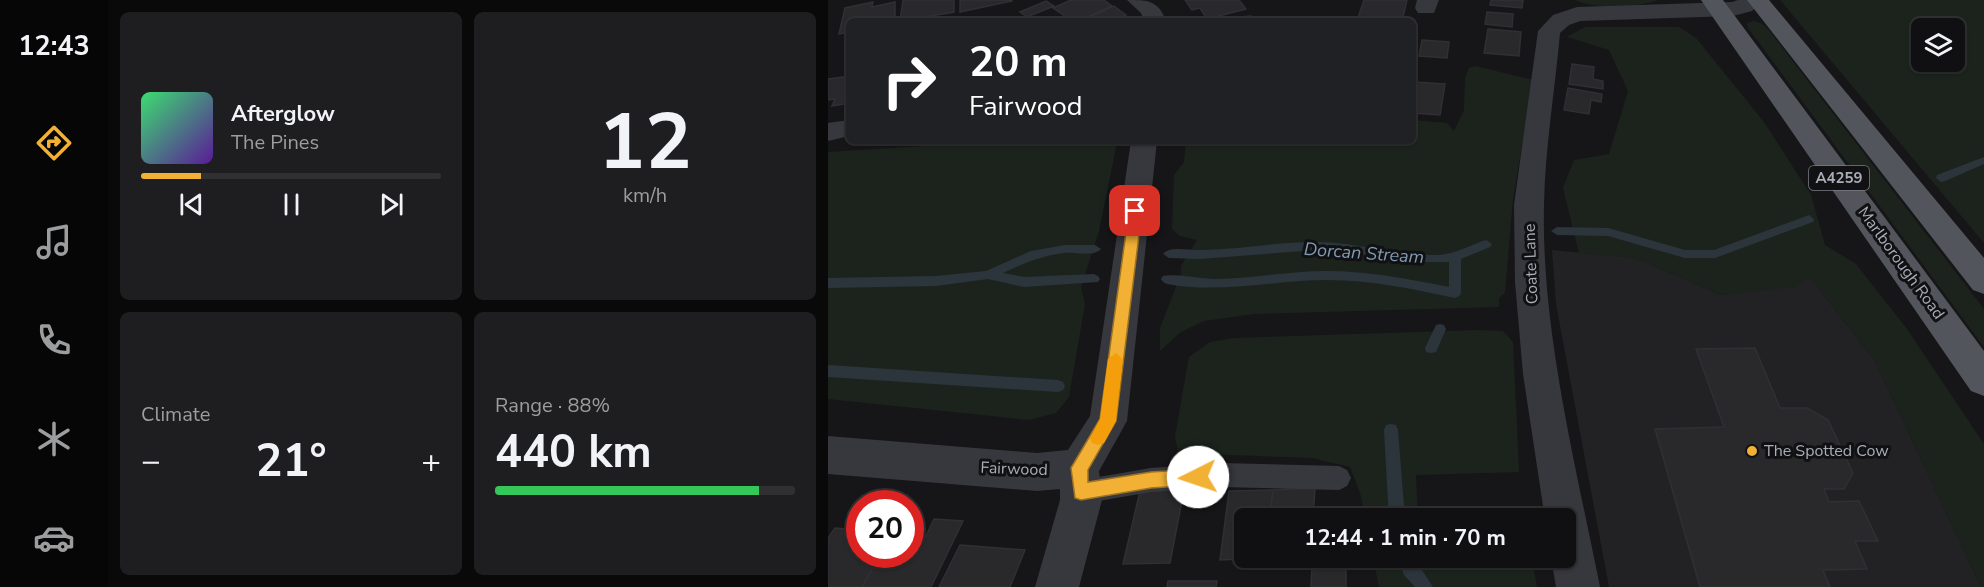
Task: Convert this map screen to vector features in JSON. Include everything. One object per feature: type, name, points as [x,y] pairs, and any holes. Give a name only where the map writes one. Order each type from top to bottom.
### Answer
[{"type":"main road","name":"A4259","points":[[1758,0],[1984,281]]},
{"type":"main road","name":"Marlborough Road","points":[[1715,5],[1984,380]]},
{"type":"street","points":[[1140,0],[1151,10],[1154,18]]},
{"type":"street","name":"Coate Lane","points":[[1564,508],[1533,315],[1529,205],[1547,39],[1563,8],[1586,13],[1715,5],[1737,9],[1753,0]]},
{"type":"street","points":[[828,132],[846,129]]},
{"type":"street","points":[[1057,587],[1081,500],[1080,480],[1108,421],[1144,144]]},
{"type":"street","name":"Fairwood","points":[[828,455],[1037,472],[1080,480]]},
{"type":"street","name":"Coate Lane","points":[[1575,568],[1578,587]]},
{"type":"lane","points":[[1080,480],[1151,480],[1221,475],[1339,478]]},
{"type":"shaded area","points":[[1575,0],[1658,0],[1638,5],[1605,7]]},
{"type":"shaded area","points":[[1780,0],[1984,0],[1984,243]]},
{"type":"shaded area","points":[[1754,21],[1768,29],[1984,309],[1984,347],[1748,28],[1747,23]]},
{"type":"shaded area","points":[[1585,27],[1679,27],[1696,38],[1764,122],[1811,195],[1825,245],[1856,264],[1907,329],[1984,444],[1984,587],[1981,587],[1875,361],[1810,277],[1795,287],[1721,295],[1636,258],[1579,253],[1563,188],[1574,160],[1609,154],[1628,91],[1609,50],[1567,37]]},
{"type":"shaded area","points":[[1475,66],[1533,80],[1513,199],[1505,293],[1499,298],[1499,307],[1254,314],[1204,321],[1181,332],[1160,351],[1160,328],[1181,274],[1181,266],[1197,240],[1180,236],[1172,229],[1174,175],[1184,162],[1186,144],[1416,144],[1416,120],[1447,123],[1454,131],[1464,110],[1465,78],[1469,68]]},
{"type":"shaded area","points":[[958,144],[1117,144],[1099,231],[1081,287],[1085,304],[1069,397],[1056,413],[1029,420],[828,399],[828,152]]},
{"type":"shaded area","points":[[1552,250],[1636,258],[1721,295],[1810,277],[1875,361],[1981,587],[1609,587],[1556,304]]},
{"type":"shaded area","points":[[1503,331],[1513,342],[1519,472],[1416,475],[1418,508],[1363,508],[1350,467],[1312,458],[1178,453],[1175,436],[1189,357],[1210,342],[1235,338]]},
{"type":"shaded area","points":[[1375,568],[1534,568],[1537,587],[1379,587]]},
{"type":"building","points":[[903,0],[954,0],[954,12],[918,18],[900,18]]},
{"type":"building","points":[[960,0],[1012,0],[1012,1],[960,12]]},
{"type":"building","points":[[1071,0],[1104,0],[1112,6],[1085,18],[1068,18],[1053,8]]},
{"type":"building","points":[[1185,0],[1239,0],[1246,9],[1211,18],[1206,18],[1200,8],[1192,10]]},
{"type":"building","points":[[1364,0],[1407,0],[1403,18],[1358,18]]},
{"type":"building","points":[[1491,0],[1523,0],[1522,8],[1490,5]]},
{"type":"building","points":[[1046,1],[1054,6],[1027,17],[1020,12]]},
{"type":"building","points":[[873,2],[872,7],[895,2],[895,18],[846,18],[846,33],[839,34],[845,8]]},
{"type":"building","points":[[1114,6],[1126,15],[1119,18],[1088,18]]},
{"type":"building","points":[[1487,12],[1513,14],[1512,27],[1485,24]]},
{"type":"building","points":[[1251,16],[1251,18],[1228,18]]},
{"type":"building","points":[[1488,29],[1521,32],[1519,56],[1484,53]]},
{"type":"building","points":[[1422,40],[1449,42],[1447,58],[1419,56]]},
{"type":"building","points":[[1572,64],[1594,67],[1593,79],[1603,81],[1603,89],[1569,84]]},
{"type":"building","points":[[846,76],[846,104],[832,106],[835,99],[828,100],[828,79]]},
{"type":"building","points":[[1416,82],[1445,84],[1440,115],[1416,113]]},
{"type":"building","points":[[1568,88],[1602,94],[1601,102],[1591,100],[1589,114],[1564,110]]},
{"type":"building","name":"The Spotted Cow","points":[[1755,348],[1780,408],[1807,408],[1828,420],[1853,473],[1844,489],[1824,489],[1829,502],[1859,501],[1878,541],[1855,541],[1867,569],[1823,570],[1830,587],[1700,587],[1655,429],[1724,427],[1696,349]]},
{"type":"building","points":[[1315,488],[1314,508],[1271,508],[1273,490]]},
{"type":"building","points":[[1184,490],[1170,563],[1123,564],[1140,491]]},
{"type":"building","points":[[1273,490],[1271,508],[1234,508],[1234,559],[1220,560],[1229,491]]},
{"type":"building","points":[[934,519],[963,521],[931,587],[862,587],[873,568],[924,568],[924,536]]},
{"type":"building","points":[[835,528],[846,529],[846,568],[873,568],[862,587],[828,587],[828,538]]},
{"type":"building","points":[[960,545],[1025,550],[1010,587],[939,587]]},
{"type":"building","points":[[1312,568],[1346,568],[1346,587],[1311,587]]},
{"type":"building","points":[[1168,581],[1217,581],[1216,587],[1167,587]]},
{"type":"waterway","name":"Dorcan Stream","points":[[1941,178],[1984,160]]},
{"type":"waterway","name":"Dorcan Stream","points":[[1557,231],[1608,232],[1685,254],[1715,254],[1809,219]]},
{"type":"waterway","name":"Dorcan Stream","points":[[1455,257],[1486,244]]},
{"type":"waterway","name":"Dorcan Stream","points":[[1169,254],[1200,255],[1317,246],[1379,252],[1408,258],[1455,257]]},
{"type":"waterway","name":"Dorcan Stream","points":[[828,283],[936,281],[987,275],[1035,254],[1065,249],[1095,249]]},
{"type":"waterway","points":[[1167,279],[1220,283],[1328,275],[1400,282],[1455,293],[1455,257]]},
{"type":"waterway","points":[[988,275],[1024,282],[1094,279]]},
{"type":"waterway","points":[[1431,348],[1440,329]]},
{"type":"waterway","points":[[828,371],[1058,386]]},
{"type":"waterway","points":[[1391,430],[1396,508]]},
{"type":"waterway","points":[[1410,568],[1425,587]]},
{"type":"slow traffic","points":[[1098,438],[1108,421],[1116,359]]},
{"type":"place","name":"The Spotted Cow","points":[[1752,451]]},
{"type":"route","points":[[1135,211],[1108,421],[1079,468],[1081,492],[1151,480],[1198,477]]}]
